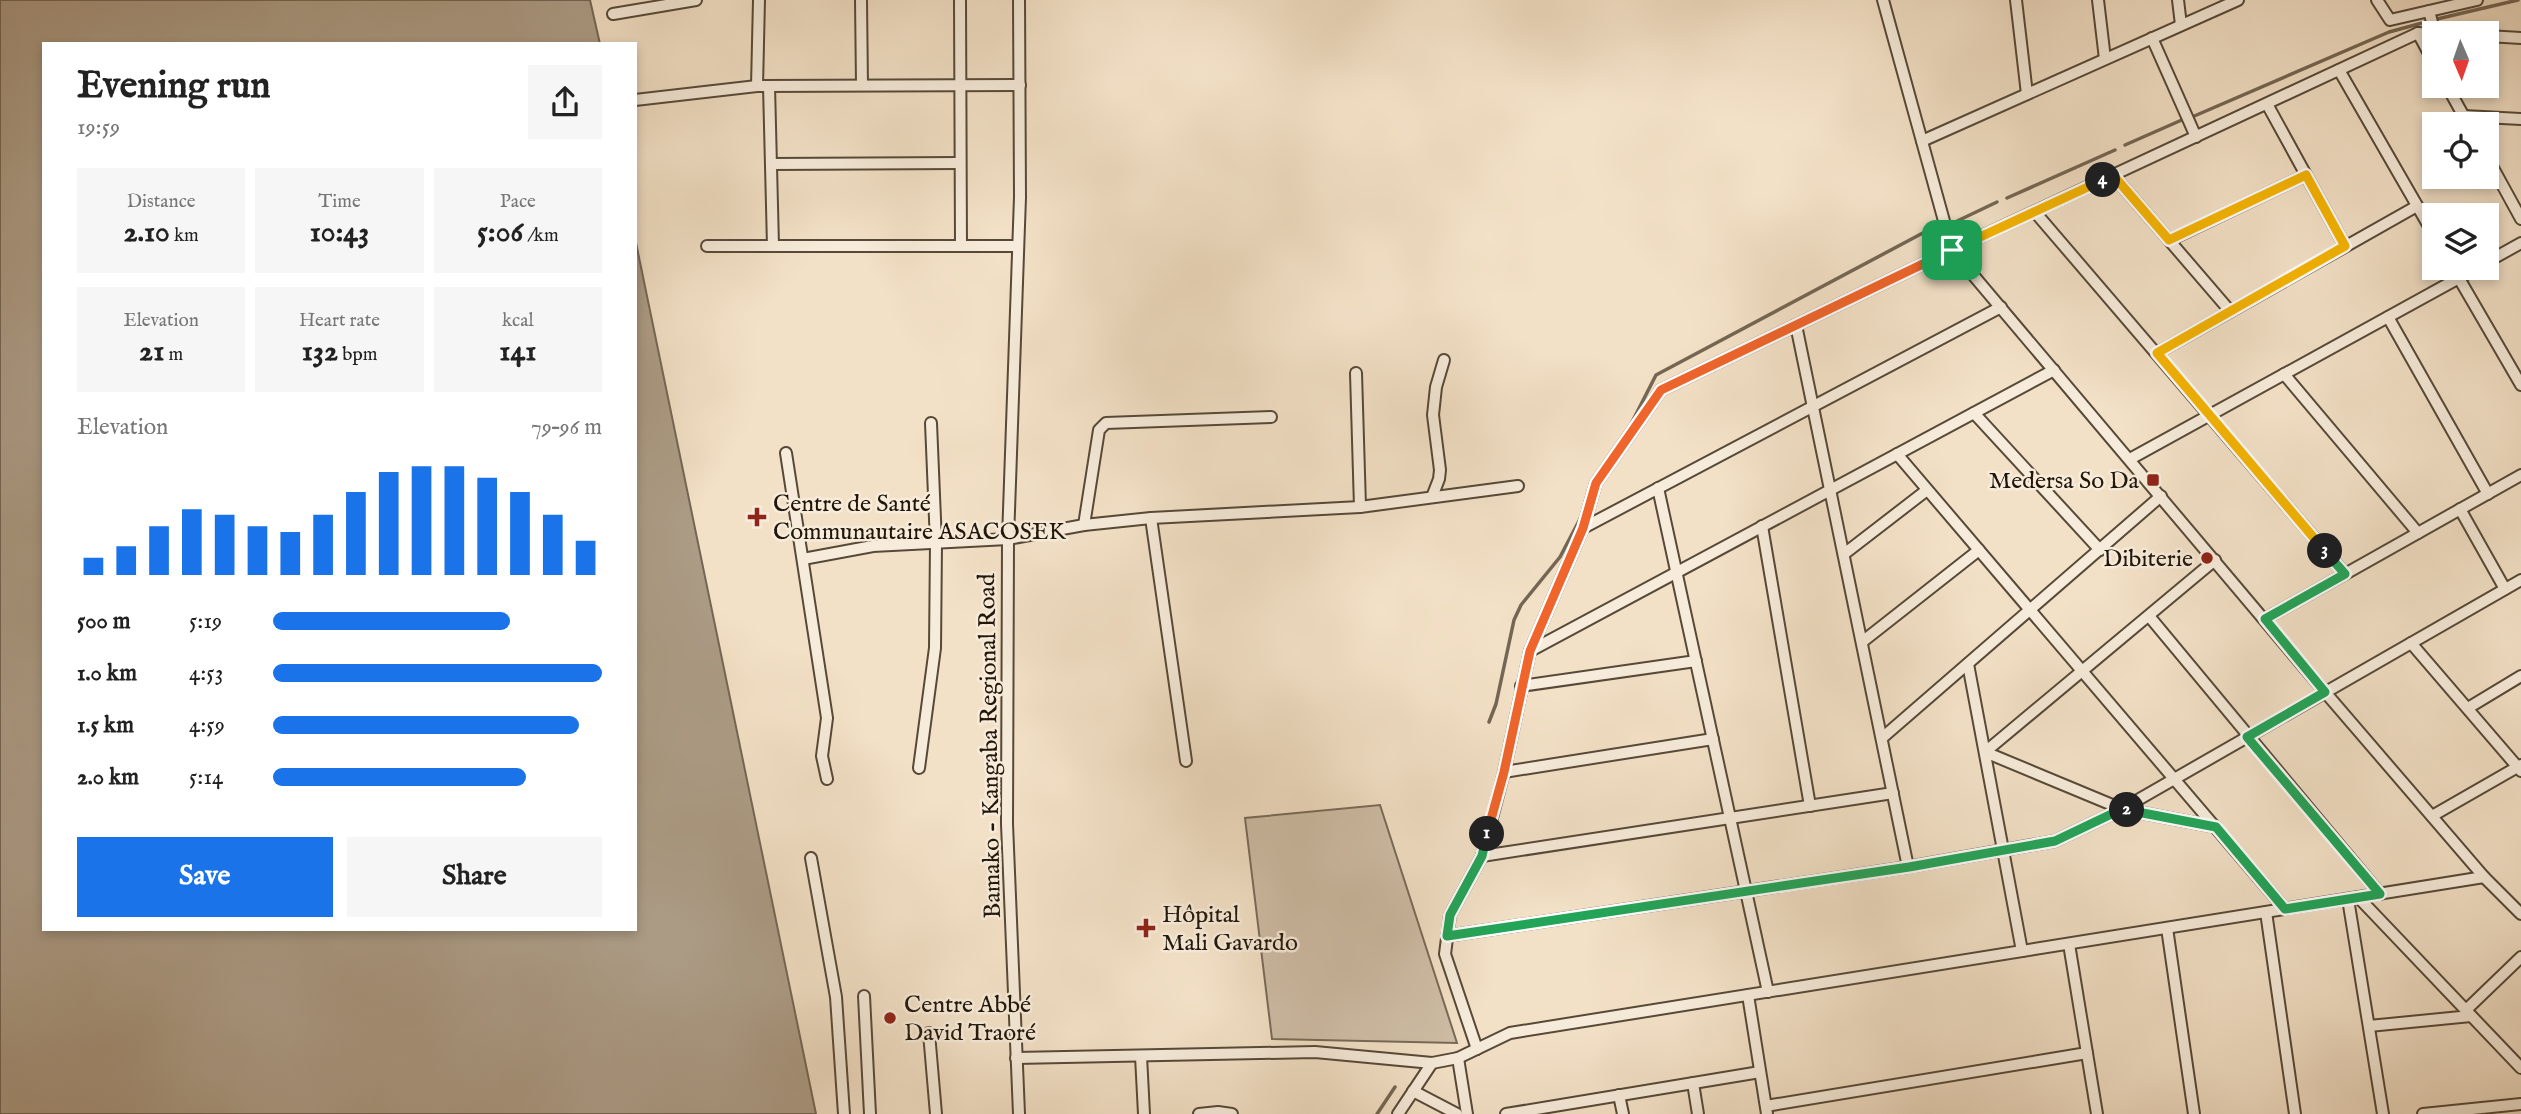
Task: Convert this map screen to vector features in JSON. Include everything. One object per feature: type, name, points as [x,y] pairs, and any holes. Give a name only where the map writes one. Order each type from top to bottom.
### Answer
[{"type":"street","points":[[613,14],[696,0]]},
{"type":"street","points":[[757,86],[760,0]]},
{"type":"street","points":[[861,0],[862,85]]},
{"type":"street","points":[[960,0],[961,246]]},
{"type":"street","name":"Bamako - Kangaba Regional Road","points":[[1019,0],[1018,246],[1008,539],[1007,824],[1019,1114]]},
{"type":"street","points":[[1883,0],[1952,250],[2325,692],[2484,877],[2521,914]]},
{"type":"street","points":[[2016,0],[2027,94]]},
{"type":"street","points":[[2098,0],[2105,59]]},
{"type":"street","points":[[2178,0],[2181,25]]},
{"type":"street","points":[[1922,141],[2238,0]]},
{"type":"street","points":[[2376,0],[2390,20],[2477,0]]},
{"type":"street","points":[[2429,11],[2432,21]]},
{"type":"street","points":[[2418,33],[2422,40]]},
{"type":"street","points":[[1477,1049],[1445,954],[1450,915],[1482,856],[1504,772],[1530,651],[1583,528],[1596,483],[1661,390],[1952,250],[2422,33]]},
{"type":"street","points":[[2499,37],[2521,38]]},
{"type":"street","points":[[2152,38],[2196,136]]},
{"type":"street","points":[[2339,70],[2422,215]]},
{"type":"street","points":[[637,100],[757,86],[1020,85]]},
{"type":"street","points":[[769,86],[773,246]]},
{"type":"street","points":[[2267,104],[2345,246]]},
{"type":"street","points":[[2499,119],[2521,118]]},
{"type":"street","points":[[771,164],[960,163]]},
{"type":"street","points":[[2113,175],[2230,311]]},
{"type":"street","points":[[2169,240],[2306,175]]},
{"type":"street","points":[[2499,175],[2517,203],[2521,219]]},
{"type":"street","points":[[2157,353],[2417,206]]},
{"type":"street","points":[[2035,212],[2345,574]]},
{"type":"street","points":[[2499,255],[2521,243]]},
{"type":"street","points":[[708,246],[1018,246]]},
{"type":"street","points":[[2130,460],[2388,317],[2445,280]]},
{"type":"street","points":[[2460,280],[2521,385]]},
{"type":"street","points":[[1583,528],[2001,307]]},
{"type":"street","points":[[2388,317],[2487,494]]},
{"type":"street","points":[[1796,325],[1909,867]]},
{"type":"street","points":[[1432,497],[1440,470],[1434,401],[1444,360]]},
{"type":"street","points":[[1530,651],[2054,370]]},
{"type":"street","points":[[1356,373],[1360,507]]},
{"type":"street","points":[[2284,374],[2418,533]]},
{"type":"street","points":[[1974,413],[2100,550]]},
{"type":"street","points":[[1084,525],[1099,430],[1106,423],[1270,417]]},
{"type":"street","points":[[919,768],[935,648],[936,542],[932,423]]},
{"type":"street","points":[[786,453],[827,718],[822,756],[827,779]]},
{"type":"street","points":[[1896,454],[2285,909]]},
{"type":"street","points":[[2265,619],[2521,475]]},
{"type":"street","points":[[803,559],[873,546],[1008,539],[1084,525],[1151,518],[1360,507],[1518,486]]},
{"type":"street","points":[[1658,488],[1768,992]]},
{"type":"street","points":[[1844,554],[1927,490]]},
{"type":"street","points":[[1882,737],[2161,496]]},
{"type":"street","points":[[2460,509],[2505,589]]},
{"type":"street","points":[[1151,518],[1186,761]]},
{"type":"street","points":[[1762,526],[1810,806]]},
{"type":"street","points":[[1862,642],[1979,550]]},
{"type":"street","points":[[1985,752],[2215,560]]},
{"type":"street","points":[[1447,936],[1909,867],[2055,841],[2122,809],[2521,580]]},
{"type":"street","points":[[2148,616],[2380,894]]},
{"type":"street","points":[[2411,643],[2520,768],[2432,816]]},
{"type":"street","points":[[1521,686],[1696,662]]},
{"type":"street","points":[[1968,663],[2022,951]]},
{"type":"street","points":[[2468,708],[2521,676]]},
{"type":"street","points":[[1504,772],[1713,739]]},
{"type":"street","points":[[1985,752],[2122,809],[2216,827]]},
{"type":"street","points":[[1482,856],[1893,793]]},
{"type":"street","points":[[811,858],[836,997],[844,1114]]},
{"type":"street","points":[[1016,1058],[1315,1052],[1432,1063],[1458,1058],[1510,1033],[2484,877]]},
{"type":"street","points":[[2353,898],[2521,1068]]},
{"type":"street","points":[[2353,898],[2384,1114]]},
{"type":"street","points":[[2266,912],[2295,1114]]},
{"type":"street","points":[[2167,928],[2194,1114]]},
{"type":"street","points":[[2069,944],[2097,1114]]},
{"type":"street","points":[[2370,1026],[2469,1013],[2521,957]]},
{"type":"street","points":[[1748,995],[1767,1110],[2087,1053]]},
{"type":"street","points":[[864,996],[870,1114]]},
{"type":"street","points":[[929,1033],[936,1114]]},
{"type":"street","points":[[1141,1056],[1144,1114]]},
{"type":"street","points":[[1458,1058],[1467,1114]]},
{"type":"street","points":[[1398,1114],[1432,1063]]},
{"type":"street","points":[[1506,1114],[1540,1111],[1760,1072]]},
{"type":"street","points":[[1693,1083],[1698,1114]]},
{"type":"street","points":[[1413,1091],[1457,1114]]},
{"type":"street","points":[[1619,1095],[1623,1114]]},
{"type":"street","points":[[2423,1114],[2521,1104]]},
{"type":"street","points":[[1199,1114],[1232,1114]]},
{"type":"shaded area","points":[[0,0],[590,0],[600,42],[42,42],[42,931],[637,931],[637,248],[816,1114],[0,1114]]},
{"type":"shaded area","points":[[1380,805],[1457,1043],[1272,1039],[1245,818]]},
{"type":"waterway","points":[[2437,19],[2518,0]]},
{"type":"waterway","points":[[2192,117],[2389,32],[2422,23]]},
{"type":"waterway","points":[[2125,145],[2184,119]]},
{"type":"waterway","points":[[2007,198],[2115,150]]},
{"type":"waterway","points":[[1953,223],[1997,202]]},
{"type":"waterway","points":[[1631,424],[1656,375],[1936,226]]},
{"type":"waterway","points":[[1489,722],[1496,704],[1514,620],[1521,605],[1560,557],[1581,517]]},
{"type":"waterway","points":[[1377,1114],[1395,1087]]},
{"type":"place","name":"Medersa So Da","points":[[2153,480]]},
{"type":"place","name":"Centre de Santé Communautaire ASACOSEK","points":[[757,517]]},
{"type":"place","name":"Dibiterie","points":[[2207,558]]},
{"type":"place","name":"Hôpital Mali Gavardo","points":[[1146,928]]},
{"type":"place","name":"Centre Abbé David Traoré","points":[[890,1018]]},
{"type":"route","points":[[2113,175],[2169,240],[2306,175],[2345,246],[2157,353],[2345,574],[2265,619],[2325,692],[2247,737],[2380,894],[2285,909],[2216,827],[2122,809],[2055,841],[1909,867],[1447,936],[1450,915],[1482,856],[1504,772],[1530,651],[1583,528],[1596,483],[1661,390],[1952,250],[2113,175]]}]
